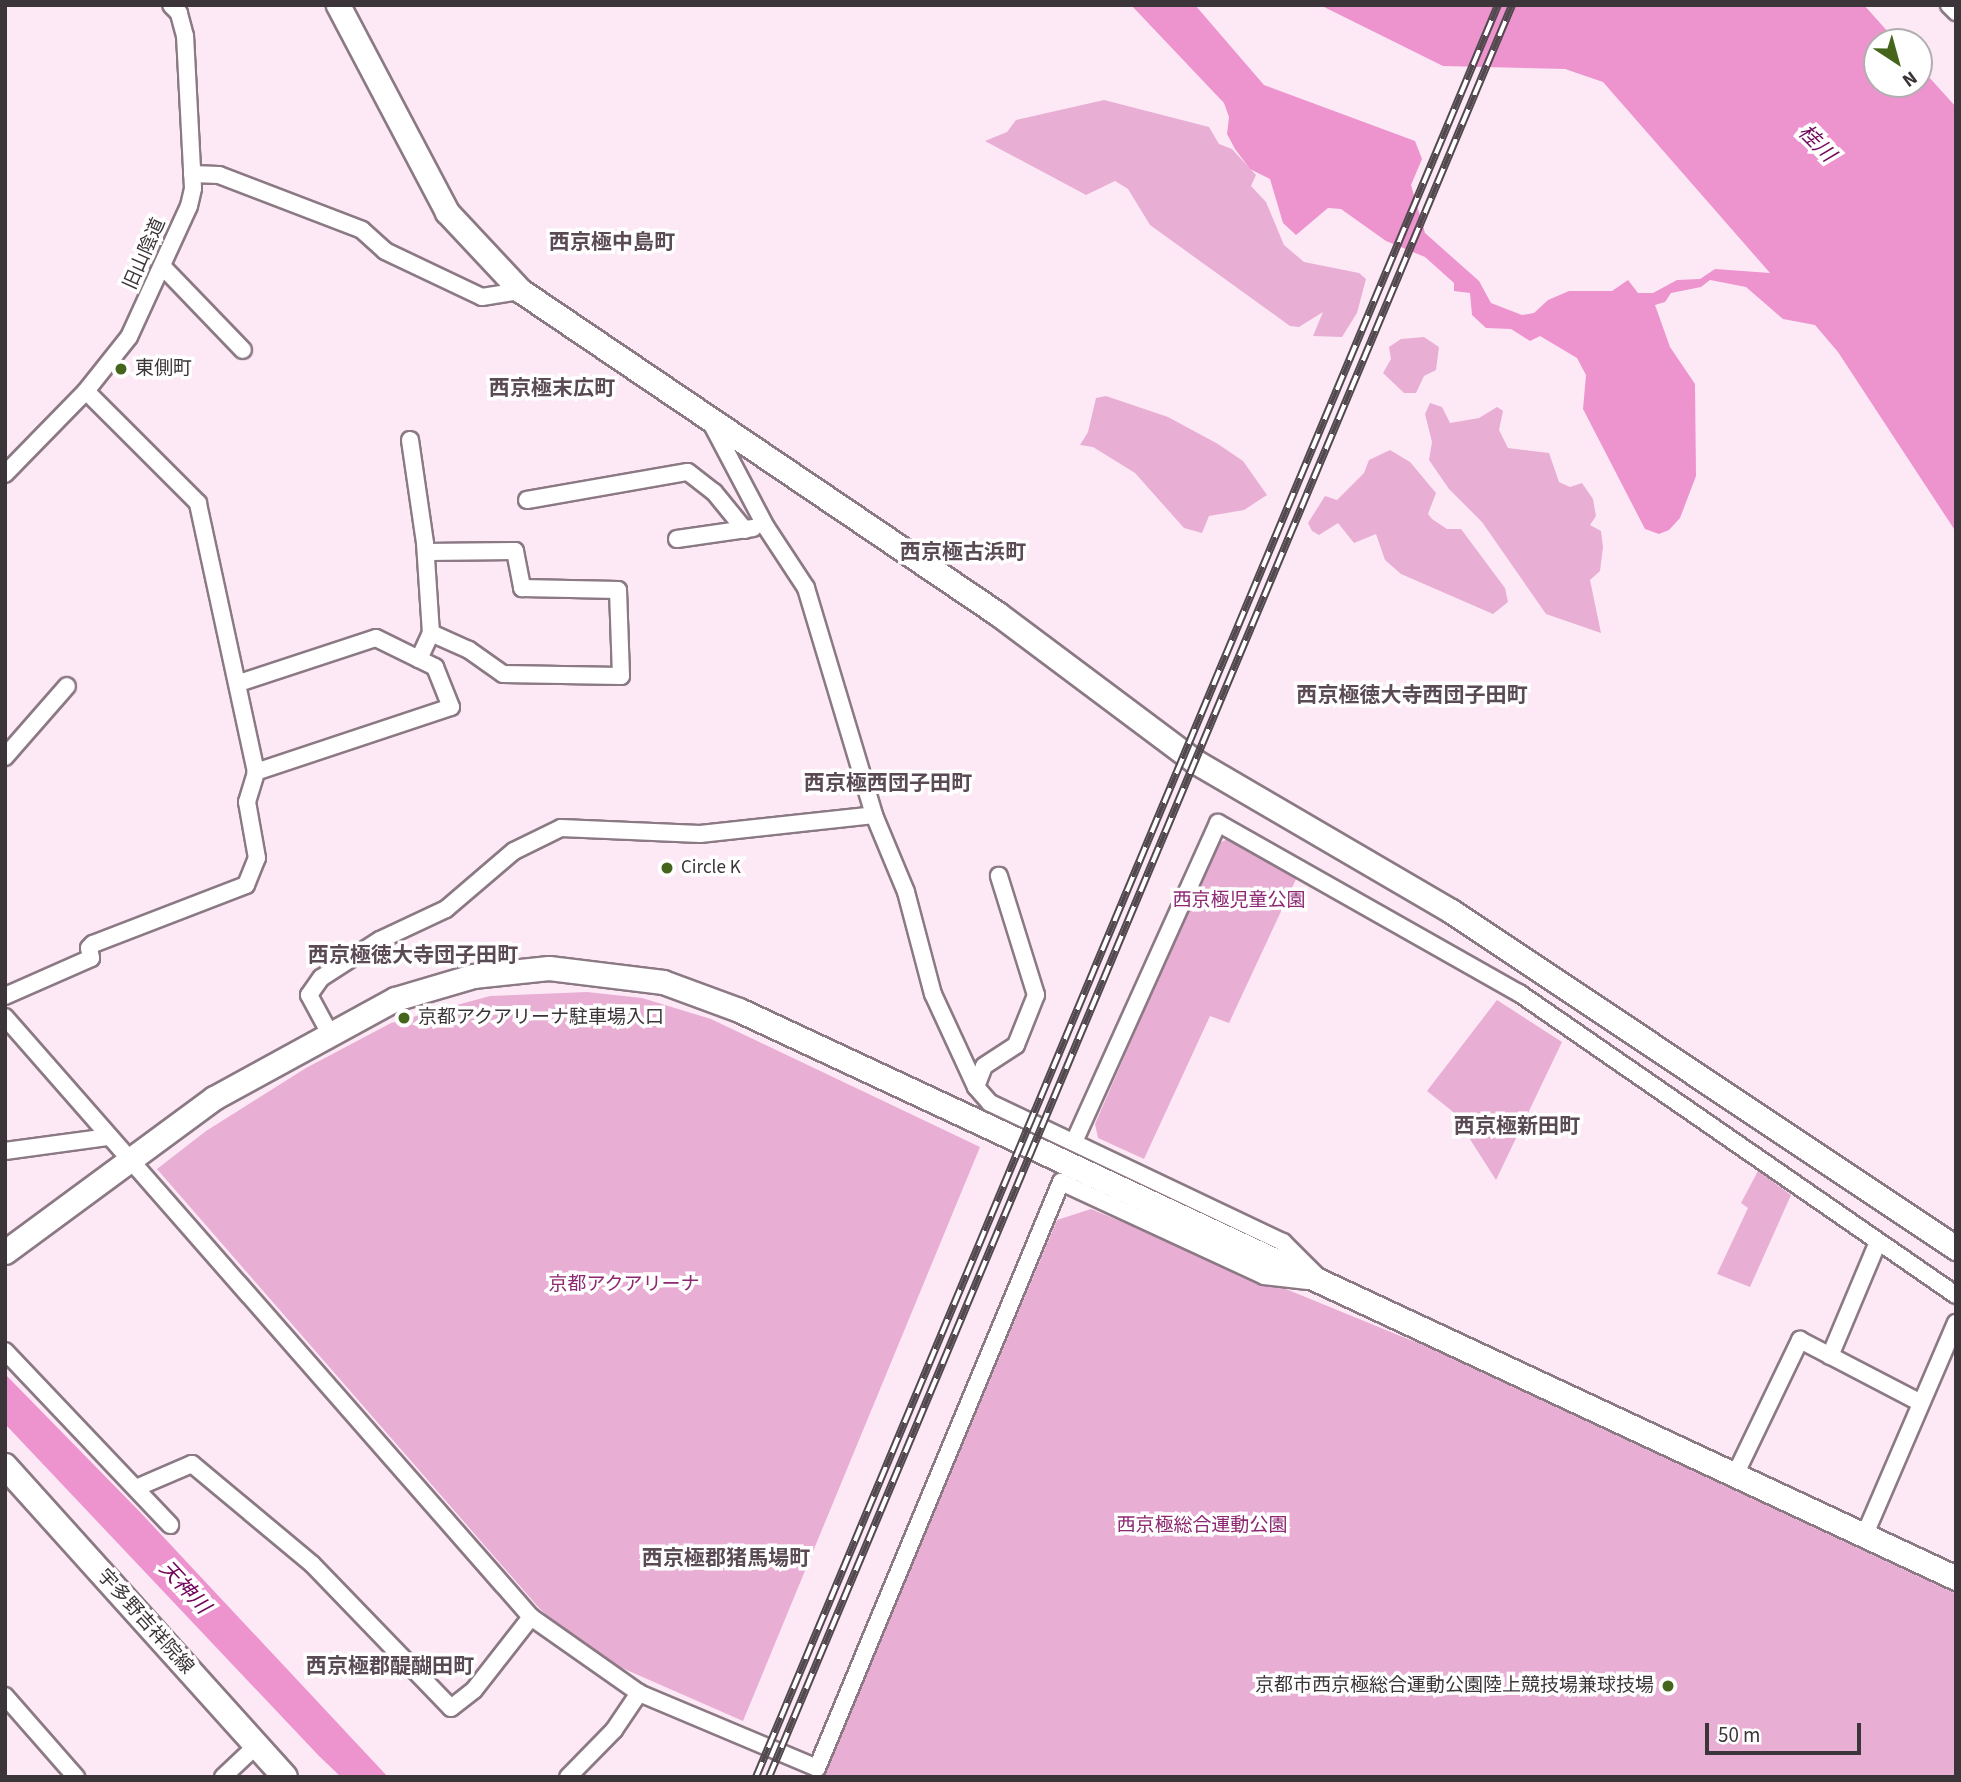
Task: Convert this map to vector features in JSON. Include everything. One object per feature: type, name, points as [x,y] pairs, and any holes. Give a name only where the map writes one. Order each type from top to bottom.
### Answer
[{"type":"main road","name":"宇多野吉祥院線","points":[[6,1469],[285,1777]]},
{"type":"street","name":"旧山陰道","points":[[6,471],[86,391],[129,337],[189,206],[192,174],[185,36],[179,13],[171,5]]},
{"type":"street","points":[[338,5],[447,212],[521,291],[998,614],[1196,762],[1451,911],[1956,1248]]},
{"type":"street","points":[[1949,5],[1956,12]]},
{"type":"street","points":[[192,174],[219,175],[362,230],[385,251],[482,297],[521,291]]},
{"type":"street","points":[[163,267],[243,350]]},
{"type":"street","points":[[5,996],[91,958],[89,948],[93,944],[246,885],[257,858],[247,802],[256,772],[239,683],[198,503],[86,391]]},
{"type":"street","points":[[708,417],[766,527],[806,588],[874,815],[906,892],[933,994],[976,1087],[990,1103],[1283,1242],[1323,1282]]},
{"type":"street","points":[[410,440],[426,552],[431,633],[419,659]]},
{"type":"street","points":[[527,500],[688,472],[715,492],[745,530]]},
{"type":"street","points":[[677,539],[766,527]]},
{"type":"street","points":[[426,552],[515,551],[522,588],[618,590],[621,676],[503,674],[469,650],[431,633]]},
{"type":"street","points":[[239,683],[376,638],[435,667],[451,707],[256,772]]},
{"type":"street","points":[[5,757],[66,685]]},
{"type":"street","points":[[328,1032],[309,995],[321,978],[380,940],[446,909],[514,851],[561,828],[700,834],[874,815]]},
{"type":"street","points":[[1074,1142],[1218,823],[1519,993],[1956,1295]]},
{"type":"street","points":[[976,1087],[984,1066],[1016,1045],[1036,995],[999,876]]},
{"type":"street","points":[[5,1252],[214,1098],[328,1032],[395,999],[473,976],[549,968],[663,982],[739,1010],[1956,1578]]},
{"type":"street","points":[[5,1017],[531,1617],[639,1693],[817,1768],[1061,1182],[1264,1276],[1323,1282]]},
{"type":"street","points":[[5,1151],[109,1137]]},
{"type":"street","points":[[1830,1356],[1878,1242]]},
{"type":"street","points":[[1865,1534],[1919,1402],[1954,1332]]},
{"type":"street","points":[[1736,1474],[1800,1340],[1919,1402]]},
{"type":"street","points":[[5,1351],[170,1525]]},
{"type":"street","points":[[136,1488],[192,1464],[312,1564],[452,1708],[474,1690],[531,1617]]},
{"type":"street","points":[[568,1777],[614,1730],[639,1693]]},
{"type":"street","points":[[5,1696],[76,1777]]},
{"type":"street","points":[[223,1777],[257,1745]]},
{"type":"green space","points":[[1104,100],[1209,127],[1219,144],[1232,149],[1256,175],[1251,186],[1266,202],[1284,245],[1304,262],[1359,273],[1366,279],[1357,313],[1342,337],[1313,336],[1323,312],[1299,327],[1290,326],[1150,225],[1128,189],[1115,181],[1086,195],[985,141],[1007,132],[1016,120]]},
{"type":"green space","points":[[1424,337],[1439,347],[1436,370],[1424,376],[1416,393],[1404,393],[1383,373],[1391,359],[1389,347],[1401,339]]},
{"type":"green space","points":[[1106,396],[1168,417],[1218,444],[1243,461],[1267,495],[1244,510],[1209,516],[1202,533],[1184,528],[1135,473],[1093,447],[1080,445],[1088,432],[1096,398]]},
{"type":"green space","points":[[1430,403],[1442,407],[1450,423],[1479,418],[1497,407],[1503,411],[1499,430],[1508,448],[1549,453],[1559,482],[1570,487],[1582,483],[1593,499],[1596,516],[1590,525],[1601,531],[1603,547],[1600,571],[1590,580],[1601,633],[1546,614],[1482,522],[1449,489],[1429,460],[1432,442],[1425,414]]},
{"type":"green space","points":[[1390,450],[1410,462],[1436,493],[1428,514],[1432,519],[1447,529],[1461,529],[1505,588],[1508,602],[1493,614],[1401,574],[1385,560],[1376,534],[1354,543],[1338,523],[1319,535],[1312,531],[1308,523],[1325,496],[1337,500],[1364,473],[1369,460]]},
{"type":"green space","name":"西京極児童公園","points":[[1228,839],[1297,877],[1229,1023],[1210,1016],[1144,1159],[1098,1138],[1095,1124],[1217,844]]},
{"type":"green space","name":"京都アクアリーナ","points":[[587,992],[642,998],[711,1019],[980,1147],[743,1721],[622,1668],[577,1641],[539,1608],[157,1169],[206,1131],[306,1068],[391,1023],[490,996]]},
{"type":"green space","points":[[1497,1000],[1562,1042],[1496,1180],[1452,1111],[1427,1091]]},
{"type":"green space","points":[[1758,1171],[1791,1195],[1750,1287],[1717,1274],[1748,1208],[1741,1203]]},
{"type":"green space","name":"西京極総合運動公園","points":[[1091,1209],[1425,1346],[1956,1594],[1956,1777],[824,1777],[1057,1220]]},
{"type":"water","name":"桂川","points":[[1131,5],[1195,5],[1264,85],[1415,141],[1422,159],[1411,185],[1425,233],[1479,281],[1491,303],[1522,315],[1534,313],[1548,300],[1569,291],[1612,291],[1628,280],[1638,293],[1653,293],[1677,280],[1700,279],[1715,269],[1770,273],[1603,82],[1565,69],[1443,66],[1320,5],[1864,5],[1885,28],[1863,28],[1863,98],[1933,98],[1933,82],[1956,107],[1956,532],[1838,352],[1815,325],[1783,319],[1746,287],[1710,280],[1701,287],[1671,293],[1665,302],[1655,305],[1670,347],[1695,384],[1696,476],[1680,518],[1669,530],[1659,534],[1645,529],[1583,409],[1586,375],[1577,358],[1540,336],[1530,341],[1511,329],[1486,328],[1472,315],[1470,293],[1454,291],[1454,283],[1425,257],[1386,241],[1341,209],[1328,208],[1296,235],[1283,223],[1270,179],[1250,169],[1235,149],[1227,134],[1229,117],[1224,103]]},
{"type":"water","name":"天神川","points":[[5,1374],[140,1512],[388,1777],[341,1777],[319,1756],[5,1424]]},
{"type":"railway","points":[[756,1777],[1498,5]]},
{"type":"railway","points":[[769,1777],[1512,5]]},
{"type":"place","name":"東側町","points":[[121,369]]},
{"type":"place","name":"Circle K","points":[[667,868]]},
{"type":"place","name":"京都アクアリーナ駐車場入口","points":[[404,1018]]},
{"type":"place","name":"京都市西京極総合運動公園陸上競技場兼球技場","points":[[1668,1686]]},
{"type":"district","name":"西京極中島町","points":[[612,242]]},
{"type":"district","name":"西京極末広町","points":[[552,388]]},
{"type":"district","name":"西京極古浜町","points":[[963,552]]},
{"type":"district","name":"西京極徳大寺西団子田町","points":[[1412,695]]},
{"type":"district","name":"西京極西団子田町","points":[[888,783]]},
{"type":"district","name":"西京極徳大寺団子田町","points":[[413,955]]},
{"type":"district","name":"西京極新田町","points":[[1517,1126]]},
{"type":"district","name":"西京極郡猪馬場町","points":[[726,1558]]},
{"type":"district","name":"西京極郡醍醐田町","points":[[390,1666]]}]
